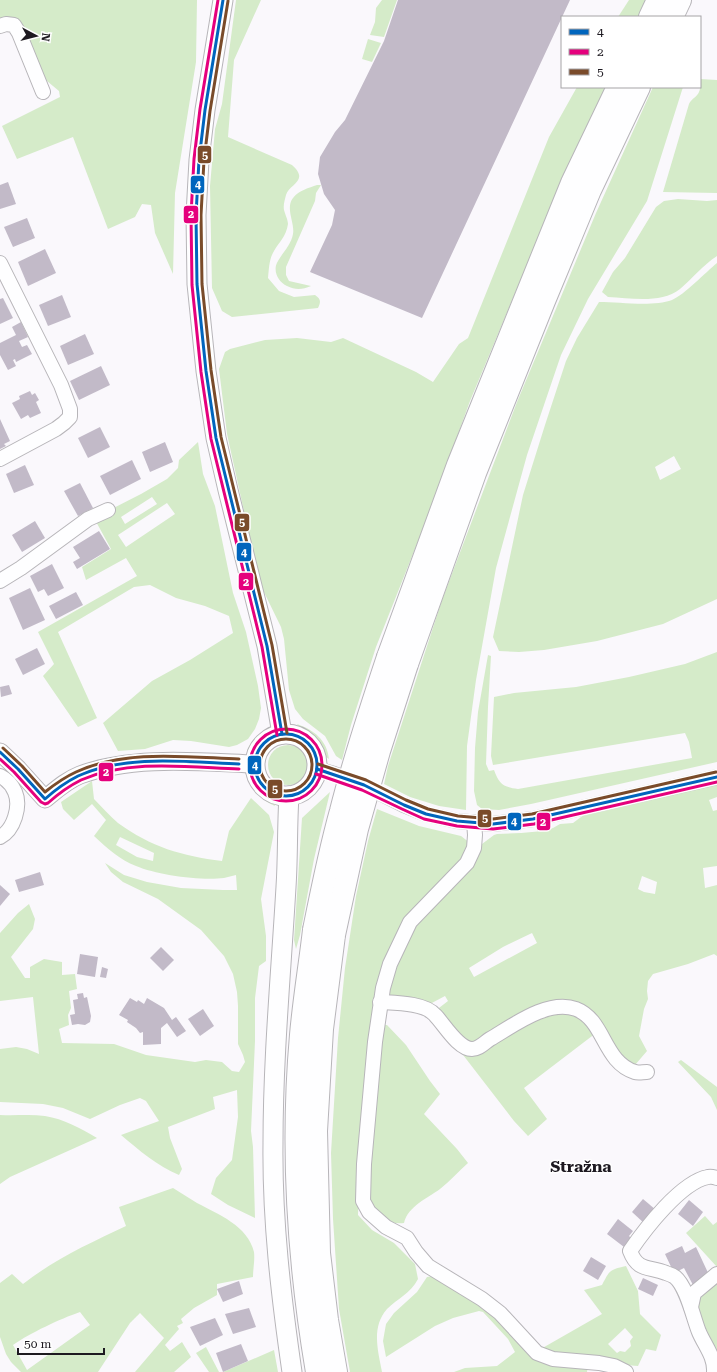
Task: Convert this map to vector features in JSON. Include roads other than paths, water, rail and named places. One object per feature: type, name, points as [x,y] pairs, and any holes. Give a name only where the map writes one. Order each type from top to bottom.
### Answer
[{"type":"highway","points":[[650,16],[658,0]]},
{"type":"highway","points":[[672,16],[680,0]]},
{"type":"highway","points":[[397,661],[446,494],[570,188],[618,88]]},
{"type":"highway","points":[[336,1372],[327,1320],[319,1253],[316,1131],[322,1029],[325,875],[341,811],[363,734],[397,661],[590,190],[639,88]]},
{"type":"highway","points":[[317,1372],[308,1322],[300,1242],[296,1144],[301,1034],[324,932]]},
{"type":"main road","points":[[223,0],[205,110],[199,160],[196,215],[197,284],[206,371],[216,438],[267,646],[282,734]]},
{"type":"main road","points":[[282,734],[292,734],[302,737],[310,743],[318,761],[315,779],[311,785],[298,794],[289,796],[281,796],[265,788],[256,773],[256,755],[260,747],[266,740],[282,734]]},
{"type":"main road","points":[[289,796],[286,884],[274,1081],[272,1144],[276,1248],[282,1306],[292,1372]]},
{"type":"street","points":[[0,26],[6,24],[14,25],[19,33],[43,92]]},
{"type":"street","points":[[0,263],[61,385],[70,409],[70,417],[56,429],[0,459]]},
{"type":"street","points":[[0,581],[21,568],[88,519],[108,510]]},
{"type":"street","points":[[0,752],[18,769],[45,799],[58,788],[79,776],[103,768],[122,764],[183,762],[255,764]]},
{"type":"street","points":[[317,769],[364,785],[426,814],[457,821],[493,824],[533,819],[717,777]]},
{"type":"street","points":[[0,776],[7,780],[15,792],[17,807],[12,823],[4,835],[0,837]]},
{"type":"street","points":[[474,822],[474,848],[467,863],[410,922],[390,964],[380,1002],[364,1164],[363,1201],[369,1212],[386,1227],[407,1238],[428,1266],[482,1299],[500,1314],[537,1353],[553,1360],[599,1363],[614,1366],[626,1372]]},
{"type":"street","points":[[380,1002],[428,1008],[434,1013],[455,1039],[463,1046],[470,1049],[478,1048],[527,1017],[549,1008],[560,1006],[576,1009],[589,1016],[612,1054],[621,1065],[635,1072],[647,1072]]},
{"type":"street","points":[[714,1372],[714,1366],[710,1354],[699,1333],[691,1307],[680,1282],[674,1276],[644,1268],[634,1261],[630,1251],[645,1229],[687,1186],[708,1176],[717,1178]]},
{"type":"street","points":[[691,1307],[694,1293],[717,1274]]},
{"type":"district","name":"Stražna","points":[[581,1166]]}]
